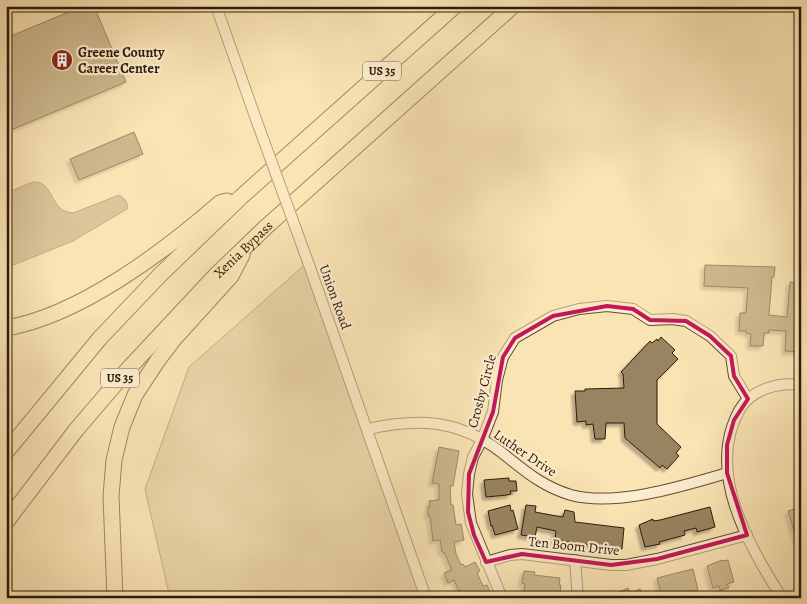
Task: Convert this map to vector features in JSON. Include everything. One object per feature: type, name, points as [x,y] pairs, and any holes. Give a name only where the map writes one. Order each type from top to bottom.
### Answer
[{"type":"highway","name":"US 35","points":[[6,452],[100,338],[160,275],[241,197],[455,6]]},
{"type":"highway","name":"Xenia Bypass","points":[[6,522],[76,430],[171,321],[248,244],[513,6]]},
{"type":"highway","points":[[6,328],[49,316],[103,289],[169,243],[220,203],[241,197]]},
{"type":"highway","points":[[115,598],[111,496],[114,460],[122,427],[135,395],[158,360],[174,339],[231,276],[248,244]]},
{"type":"street","name":"Union Road","points":[[216,6],[368,429],[426,598]]},
{"type":"street","name":"Crosby Circle","points":[[502,598],[471,523],[467,494],[471,464],[492,412],[503,357],[515,338],[553,316],[579,309],[608,306],[633,310],[650,320],[672,319],[686,321],[710,336],[732,356],[734,376],[748,399]]},
{"type":"street","points":[[782,598],[761,565],[736,508],[727,473],[726,451],[734,420],[748,399],[766,388],[784,384],[801,385]]},
{"type":"street","name":"Luther Drive","points":[[368,429],[407,422],[435,423],[463,430],[500,451],[536,480],[560,491],[585,498],[609,499],[642,495],[727,473]]},
{"type":"street","name":"Ten Boom Drive","points":[[486,562],[510,555],[522,554],[611,565],[638,564],[747,535]]},
{"type":"street","points":[[575,560],[578,598]]},
{"type":"highlighted area","points":[[607,306],[633,309],[650,320],[686,321],[710,336],[731,356],[734,376],[748,399],[734,420],[727,445],[727,473],[747,535],[657,559],[611,565],[522,554],[486,562],[474,535],[468,512],[469,474],[493,412],[503,357],[515,338],[553,316]]},
{"type":"shaded area","points":[[33,182],[45,186],[60,208],[65,211],[73,213],[119,195],[126,201],[127,209],[73,241],[6,268],[6,193]]},
{"type":"shaded area","points":[[308,262],[426,598],[169,598],[145,489],[189,367]]},
{"type":"building","name":"Greene County Career Center","points":[[83,6],[94,6],[126,82],[6,132],[6,38]]},
{"type":"building","points":[[134,132],[143,154],[79,180],[70,159]]},
{"type":"building","points":[[705,265],[775,267],[774,277],[772,277],[769,315],[787,317],[790,282],[801,283],[801,352],[785,351],[786,331],[769,330],[769,333],[764,333],[763,346],[750,346],[751,334],[746,333],[746,331],[739,331],[740,313],[746,313],[748,288],[704,286]]},
{"type":"building","points":[[661,337],[675,350],[672,353],[678,359],[657,380],[657,424],[681,447],[676,453],[679,456],[667,469],[662,465],[660,468],[625,438],[624,423],[606,423],[605,439],[595,439],[593,424],[586,425],[586,421],[577,422],[575,391],[624,388],[623,374],[621,372],[650,341],[652,343],[657,339],[658,341]]},
{"type":"building","points":[[439,447],[459,451],[453,486],[450,486],[451,505],[453,505],[456,525],[461,524],[464,540],[454,542],[456,554],[461,565],[463,564],[465,567],[475,562],[480,571],[477,573],[483,586],[487,585],[491,594],[483,598],[462,598],[454,580],[448,583],[444,573],[452,570],[444,552],[442,552],[440,540],[433,541],[428,507],[430,507],[429,501],[439,500],[439,484],[432,483]]},
{"type":"building","points":[[509,478],[509,481],[516,481],[517,491],[510,491],[511,494],[507,495],[486,497],[484,480]]},
{"type":"building","points":[[510,505],[518,529],[495,535],[488,511]]},
{"type":"building","points":[[526,505],[536,506],[535,512],[563,517],[565,510],[574,512],[575,522],[624,528],[622,549],[555,540],[556,531],[537,527],[535,537],[521,535]]},
{"type":"building","points":[[710,507],[715,527],[697,532],[696,528],[684,531],[685,535],[645,547],[639,525],[653,519],[653,521],[660,520]]},
{"type":"building","points":[[801,507],[801,547],[799,547],[788,511]]},
{"type":"building","points":[[722,560],[728,560],[734,582],[727,584],[729,588],[720,590],[719,586],[713,588],[707,566]]},
{"type":"building","points":[[693,569],[698,590],[662,598],[657,578]]},
{"type":"building","points":[[524,571],[535,572],[534,575],[560,578],[560,593],[557,593],[557,598],[523,598],[525,584],[522,583]]},
{"type":"building","points":[[628,588],[630,593],[640,589],[644,598],[606,598]]},
{"type":"place","name":"Greene County Career Center","points":[[62,60]]}]
